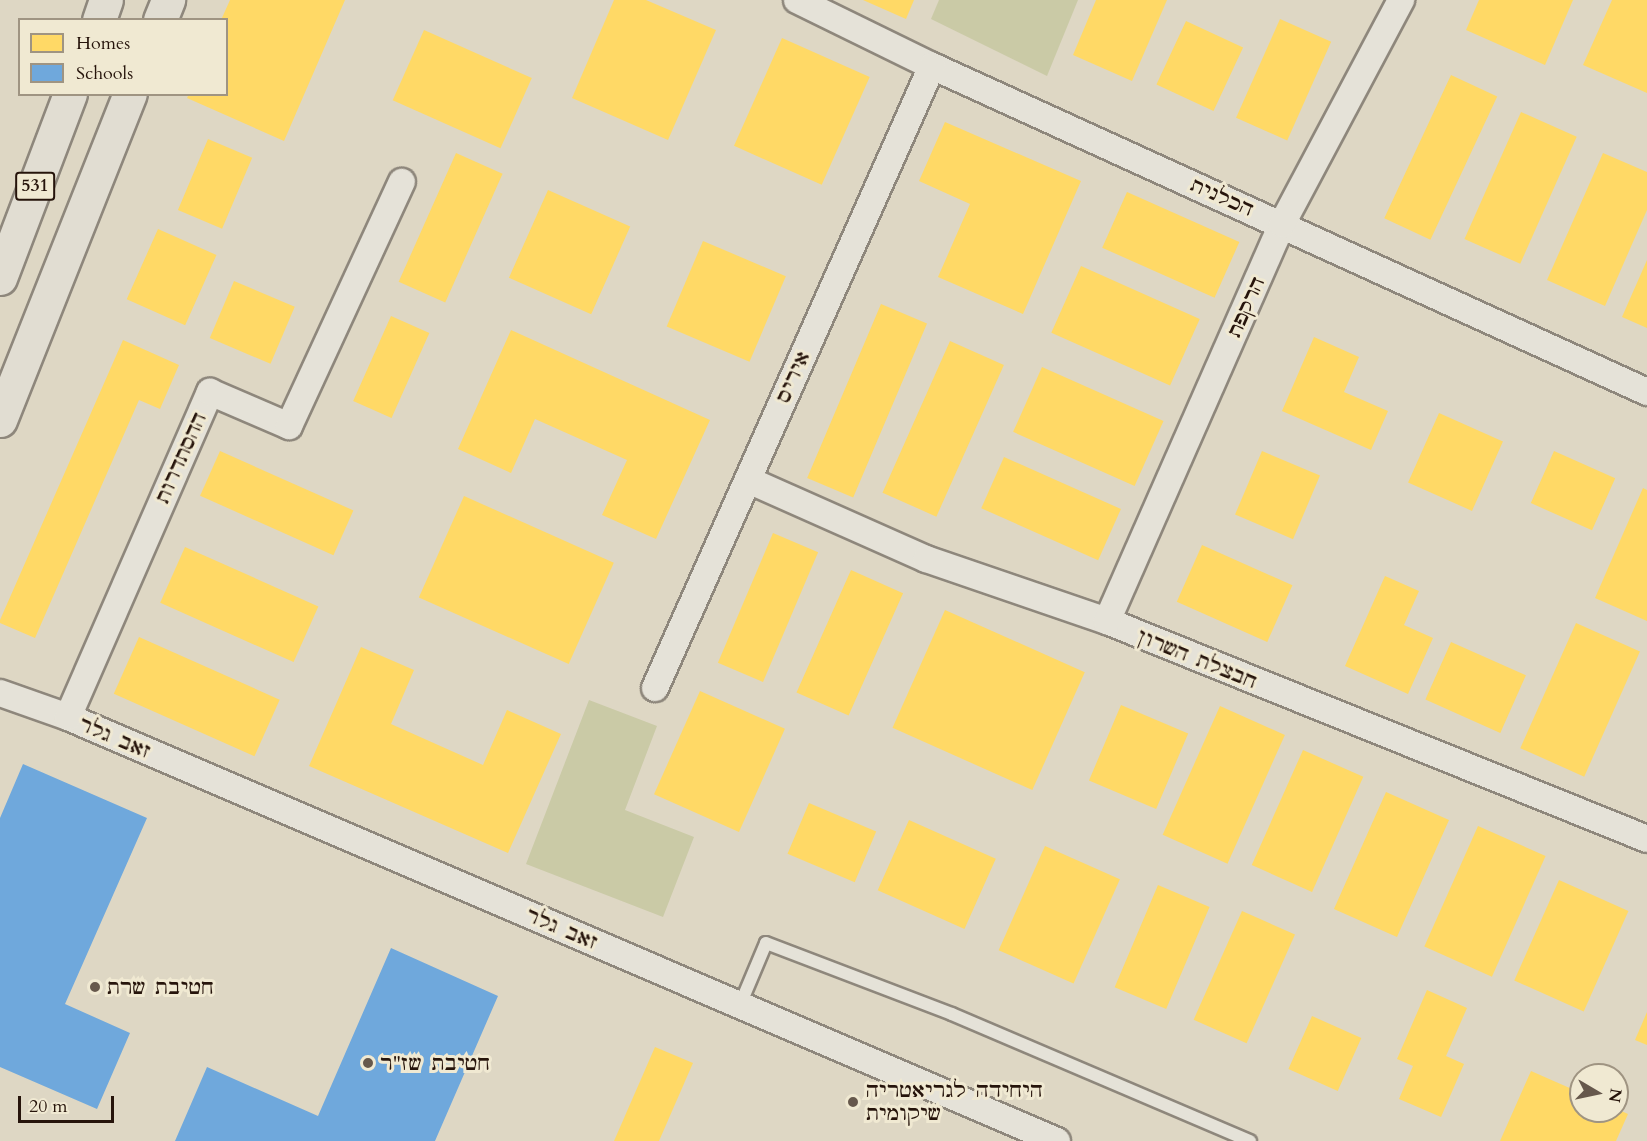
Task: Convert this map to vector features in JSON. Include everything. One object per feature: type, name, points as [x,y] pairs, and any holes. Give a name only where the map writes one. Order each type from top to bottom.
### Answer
[{"type":"main road","points":[[100,18],[106,0]]},
{"type":"main road","points":[[161,18],[168,0]]},
{"type":"main road","name":"531","points":[[0,278],[69,96]]},
{"type":"main road","points":[[0,420],[129,96]]},
{"type":"street","name":"הכלנית","points":[[797,0],[932,66],[1282,224],[1647,393]]},
{"type":"street","name":"הרקפת","points":[[1107,621],[1282,224],[1401,0]]},
{"type":"street","name":"איריס","points":[[655,688],[932,66]]},
{"type":"street","name":"ההסתדרות","points":[[68,717],[210,392],[289,426],[402,182]]},
{"type":"street","name":"חבצלת השרון","points":[[748,480],[926,559],[1107,621],[1647,839]]},
{"type":"street","name":"זאב גלר","points":[[0,693],[68,717],[1057,1141]]},
{"type":"lane","points":[[740,1005],[766,943],[952,1014],[1250,1141]]},
{"type":"green space","points":[[939,0],[1078,0],[1047,76],[931,19]]},
{"type":"green space","points":[[589,700],[657,726],[625,810],[694,837],[663,917],[526,864]]},
{"type":"building: Homes","points":[[230,0],[345,0],[284,141],[187,98],[188,96],[228,96],[228,18],[222,18]]},
{"type":"building: Homes","points":[[614,0],[646,0],[716,30],[668,140],[572,98]]},
{"type":"building: Homes","points":[[863,0],[914,0],[906,19]]},
{"type":"building: Homes","points":[[1096,0],[1167,0],[1132,81],[1073,55]]},
{"type":"building: Homes","points":[[1479,0],[1573,0],[1545,65],[1466,30]]},
{"type":"building: Homes","points":[[1612,0],[1647,0],[1647,93],[1583,65]]},
{"type":"building: Homes","points":[[1280,19],[1331,42],[1287,140],[1236,118]]},
{"type":"building: Homes","points":[[1186,21],[1243,48],[1214,111],[1156,84]]},
{"type":"building: Homes","points":[[424,30],[532,78],[500,148],[393,100]]},
{"type":"building: Homes","points":[[782,38],[870,77],[822,185],[734,146]]},
{"type":"building: Homes","points":[[1451,75],[1497,97],[1430,240],[1384,218]]},
{"type":"building: Homes","points":[[1521,112],[1577,137],[1520,264],[1464,239]]},
{"type":"building: Homes","points":[[945,122],[1081,181],[1023,314],[938,277],[970,204],[919,181]]},
{"type":"building: Homes","points":[[208,139],[252,158],[222,229],[178,210]]},
{"type":"building: Homes","points":[[456,153],[503,174],[445,303],[399,282]]},
{"type":"building: Homes","points":[[1603,153],[1647,172],[1647,210],[1605,306],[1547,280]]},
{"type":"building: Homes","points":[[548,190],[630,227],[591,314],[509,278]]},
{"type":"building: Homes","points":[[1127,192],[1239,242],[1215,298],[1102,248]]},
{"type":"building: Homes","points":[[158,229],[216,255],[185,325],[127,299]]},
{"type":"building: Homes","points":[[703,241],[786,276],[750,362],[667,327]]},
{"type":"building: Homes","points":[[1647,260],[1647,328],[1622,317]]},
{"type":"building: Homes","points":[[1081,266],[1200,319],[1170,386],[1051,333]]},
{"type":"building: Homes","points":[[234,281],[295,307],[271,364],[210,338]]},
{"type":"building: Homes","points":[[881,304],[927,324],[853,498],[807,478]]},
{"type":"building: Homes","points":[[391,316],[429,333],[392,418],[353,401]]},
{"type":"building: Homes","points":[[511,330],[710,420],[656,539],[602,515],[627,460],[535,419],[511,473],[458,449]]},
{"type":"building: Homes","points":[[1314,337],[1359,357],[1344,392],[1388,411],[1371,450],[1282,411]]},
{"type":"building: Homes","points":[[123,340],[179,365],[160,409],[139,400],[35,638],[0,623],[0,620]]},
{"type":"building: Homes","points":[[950,341],[1004,365],[936,517],[882,493]]},
{"type":"building: Homes","points":[[1042,367],[1164,421],[1135,486],[1013,432]]},
{"type":"building: Homes","points":[[1439,413],[1503,441],[1472,511],[1408,482]]},
{"type":"building: Homes","points":[[220,451],[353,510],[333,555],[200,496]]},
{"type":"building: Homes","points":[[1262,451],[1320,476],[1293,539],[1235,515]]},
{"type":"building: Homes","points":[[1554,451],[1615,478],[1592,530],[1531,503]]},
{"type":"building: Homes","points":[[1004,457],[1121,509],[1098,560],[981,508]]},
{"type":"building: Homes","points":[[1643,488],[1647,490],[1647,621],[1595,598]]},
{"type":"building: Homes","points":[[464,496],[614,563],[569,664],[419,597]]},
{"type":"building: Homes","points":[[773,533],[818,552],[763,682],[718,663]]},
{"type":"building: Homes","points":[[1202,545],[1292,585],[1267,642],[1177,602]]},
{"type":"building: Homes","points":[[185,547],[318,606],[294,662],[160,603]]},
{"type":"building: Homes","points":[[851,570],[903,593],[849,716],[796,692]]},
{"type":"building: Homes","points":[[1385,576],[1419,591],[1404,625],[1433,638],[1408,694],[1345,666]]},
{"type":"building: Homes","points":[[945,610],[1085,672],[1032,790],[893,728]]},
{"type":"building: Homes","points":[[1576,623],[1640,651],[1584,777],[1520,748]]},
{"type":"building: Homes","points":[[139,637],[280,700],[254,756],[114,694]]},
{"type":"building: Homes","points":[[1451,642],[1526,675],[1500,733],[1425,700]]},
{"type":"building: Homes","points":[[361,647],[414,670],[391,724],[483,765],[507,710],[561,734],[508,853],[309,766]]},
{"type":"building: Homes","points":[[700,691],[785,729],[739,832],[654,794]]},
{"type":"building: Homes","points":[[1121,705],[1188,734],[1156,809],[1089,780]]},
{"type":"building: Homes","points":[[1220,706],[1285,735],[1228,864],[1163,835]]},
{"type":"building: Homes","points":[[1303,750],[1363,777],[1312,892],[1252,865]]},
{"type":"building: Homes","points":[[1386,792],[1449,820],[1397,937],[1334,909]]},
{"type":"building: Homes","points":[[809,803],[876,832],[855,882],[788,854]]},
{"type":"building: Homes","points":[[909,820],[996,859],[964,929],[878,890]]},
{"type":"building: Homes","points":[[1478,826],[1546,856],[1492,977],[1424,947]]},
{"type":"building: Homes","points":[[1045,846],[1120,879],[1074,983],[999,950]]},
{"type":"building: Homes","points":[[1559,880],[1628,911],[1584,1011],[1514,980]]},
{"type":"building: Homes","points":[[1158,885],[1210,907],[1166,1009],[1115,987]]},
{"type":"building: Homes","points":[[1242,911],[1295,935],[1247,1043],[1194,1020]]},
{"type":"building: Homes","points":[[1427,990],[1467,1008],[1446,1056],[1464,1064],[1441,1117],[1399,1099],[1413,1066],[1397,1059]]},
{"type":"building: Homes","points":[[1647,1012],[1647,1045],[1635,1040]]},
{"type":"building: Homes","points":[[1312,1016],[1361,1038],[1338,1091],[1288,1069]]},
{"type":"building: Homes","points":[[655,1047],[693,1063],[659,1141],[614,1141]]},
{"type":"building: Homes","points":[[1531,1071],[1569,1088],[1569,1123],[1624,1123],[1616,1141],[1500,1141]]},
{"type":"building: Schools","points":[[23,764],[147,818],[65,1004],[130,1033],[97,1109],[0,1067],[0,818]]},
{"type":"building: Schools","points":[[391,948],[498,996],[435,1141],[175,1141],[207,1067],[318,1116]]},
{"type":"place","name":"חטיבת שרת","points":[[95,987]]},
{"type":"place","name":"חטיבת שז\"ר","points":[[368,1063]]},
{"type":"place","name":"היחידה לגריאטריה שיקומית","points":[[853,1102]]}]
